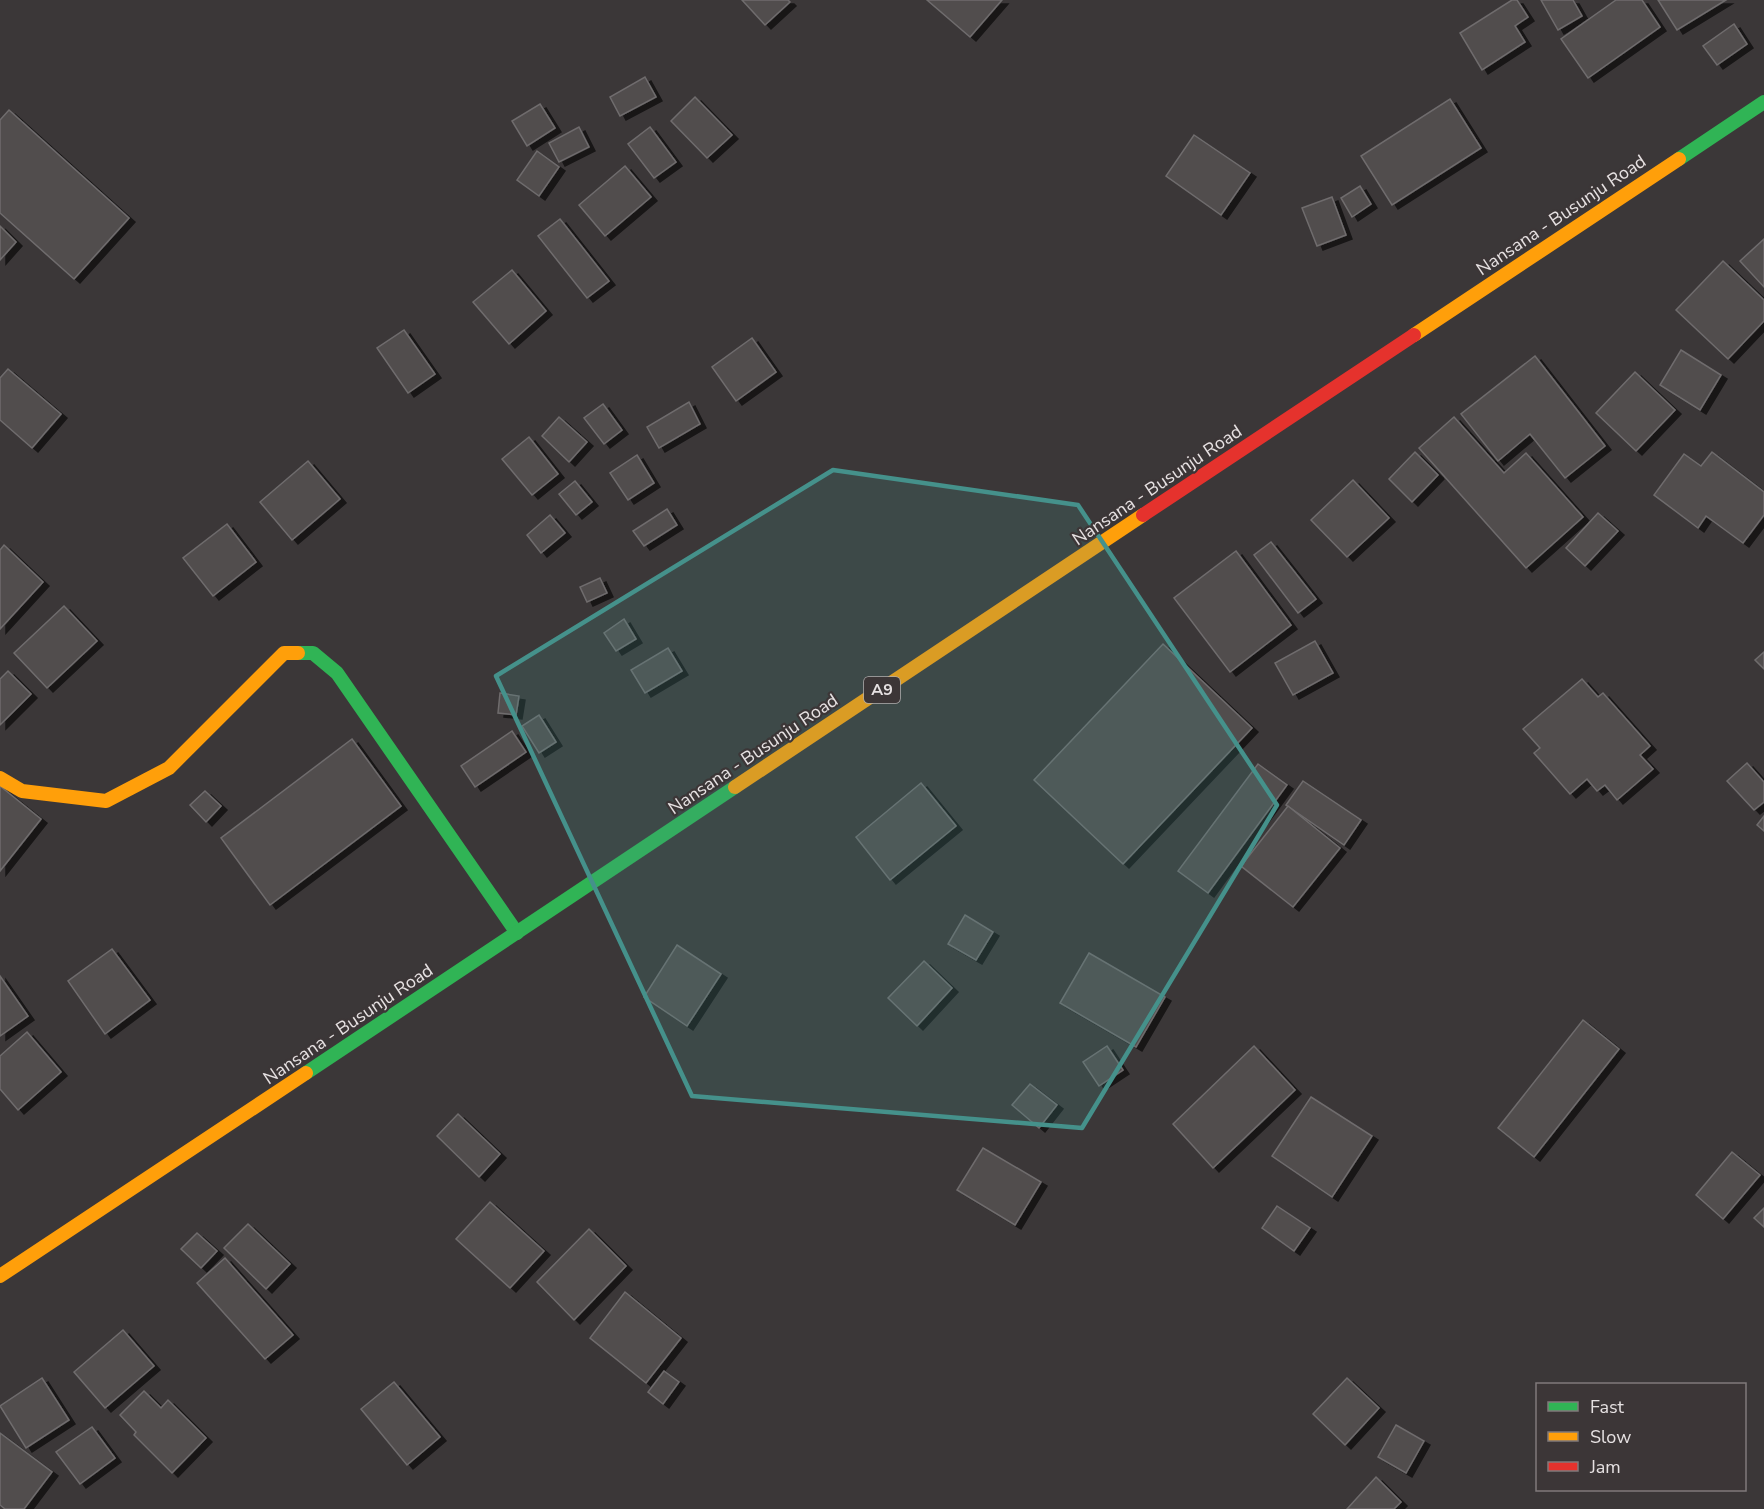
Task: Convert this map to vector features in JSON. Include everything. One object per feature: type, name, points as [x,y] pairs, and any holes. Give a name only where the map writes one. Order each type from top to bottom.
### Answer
[{"type":"main road","name":"Nansana - Busunju Road","points":[[0,1276],[1764,102]]},
{"type":"main road","points":[[0,778],[22,791],[106,801],[169,768],[284,653],[313,654],[338,673],[517,933]]},
{"type":"highlighted area","points":[[833,470],[1078,505],[1277,805],[1082,1128],[692,1096],[496,676]]},
{"type":"building","points":[[742,0],[788,0],[790,2],[765,25]]},
{"type":"building","points":[[927,0],[1002,0],[970,37]]},
{"type":"building","points":[[1512,0],[1517,0],[1528,17],[1515,26],[1525,42],[1482,70],[1460,33]]},
{"type":"building","points":[[1541,0],[1573,0],[1582,16],[1558,30]]},
{"type":"building","points":[[1616,0],[1642,0],[1660,27],[1588,78],[1561,39]]},
{"type":"building","points":[[1658,0],[1726,0],[1677,30]]},
{"type":"building","points":[[1734,24],[1747,44],[1717,65],[1703,46]]},
{"type":"building","points":[[645,77],[656,97],[620,116],[610,97]]},
{"type":"building","points":[[695,97],[732,135],[707,158],[671,121]]},
{"type":"building","points":[[1450,99],[1481,148],[1392,205],[1361,156]]},
{"type":"building","points":[[540,104],[555,128],[527,146],[512,121]]},
{"type":"building","points":[[9,110],[129,218],[74,279],[0,213],[0,120]]},
{"type":"building","points":[[579,127],[589,147],[559,162],[549,143]]},
{"type":"building","points":[[650,127],[676,162],[654,178],[628,144]]},
{"type":"building","points":[[1194,135],[1250,173],[1221,215],[1166,176]]},
{"type":"building","points":[[537,151],[559,167],[539,196],[517,180]]},
{"type":"building","points":[[625,166],[651,197],[605,236],[579,205]]},
{"type":"building","points":[[1360,186],[1371,204],[1352,217],[1341,198]]},
{"type":"building","points":[[1332,197],[1346,235],[1317,246],[1302,208]]},
{"type":"building","points":[[560,219],[609,281],[587,298],[538,236]]},
{"type":"building","points":[[0,226],[16,242],[0,260]]},
{"type":"building","points":[[1764,239],[1764,287],[1740,261]]},
{"type":"building","points":[[1723,261],[1764,300],[1764,321],[1728,359],[1676,310]]},
{"type":"building","points":[[512,270],[546,311],[509,344],[473,302]]},
{"type":"building","points":[[404,330],[435,374],[408,393],[377,348]]},
{"type":"building","points":[[752,338],[776,372],[736,401],[712,367]]},
{"type":"building","points":[[1681,350],[1721,375],[1700,410],[1660,385]]},
{"type":"building","points":[[1535,356],[1605,446],[1565,478],[1530,434],[1498,461],[1461,414]]},
{"type":"building","points":[[8,369],[61,414],[32,448],[0,420],[0,378]]},
{"type":"building","points":[[1635,372],[1675,410],[1636,451],[1596,413]]},
{"type":"building","points":[[689,402],[700,424],[659,448],[647,427]]},
{"type":"building","points":[[603,404],[622,430],[604,444],[584,418]]},
{"type":"building","points":[[559,417],[587,442],[569,462],[542,436]]},
{"type":"building","points":[[1454,417],[1504,473],[1526,453],[1583,517],[1526,568],[1419,448]]},
{"type":"building","points":[[529,437],[558,474],[532,495],[502,459]]},
{"type":"building","points":[[1415,452],[1438,475],[1412,502],[1389,479]]},
{"type":"building","points":[[1712,452],[1764,492],[1764,515],[1743,543],[1706,516],[1698,528],[1654,495],[1684,454],[1701,466]]},
{"type":"building","points":[[637,455],[654,483],[628,500],[610,473]]},
{"type":"building","points":[[308,461],[340,499],[292,540],[260,502]]},
{"type":"building","points":[[1353,480],[1389,518],[1347,557],[1311,520]]},
{"type":"building","points":[[575,481],[592,502],[576,515],[559,494]]},
{"type":"building","points":[[667,509],[677,525],[644,546],[633,531]]},
{"type":"building","points":[[1598,513],[1618,531],[1585,566],[1566,548]]},
{"type":"building","points":[[550,515],[565,533],[541,553],[527,535]]},
{"type":"building","points":[[227,524],[256,562],[213,596],[183,558]]},
{"type":"building","points":[[1271,542],[1316,599],[1298,613],[1254,555]]},
{"type":"building","points":[[4,545],[43,582],[0,629],[0,550]]},
{"type":"building","points":[[1236,551],[1291,625],[1230,672],[1174,598]]},
{"type":"building","points":[[600,578],[607,593],[587,602],[580,587]]},
{"type":"building","points":[[64,606],[97,641],[47,688],[14,653]]},
{"type":"building","points":[[624,619],[636,639],[616,651],[604,633]]},
{"type":"building","points":[[1315,641],[1333,673],[1293,695],[1275,663]]},
{"type":"building","points":[[1163,644],[1252,728],[1123,864],[1034,780]]},
{"type":"building","points":[[668,648],[682,671],[645,693],[631,670]]},
{"type":"building","points":[[1764,652],[1764,669],[1755,660]]},
{"type":"building","points":[[8,671],[31,694],[0,725],[0,679]]},
{"type":"building","points":[[1582,679],[1598,697],[1603,693],[1650,746],[1640,755],[1653,769],[1617,800],[1605,785],[1597,791],[1587,779],[1570,794],[1534,753],[1540,748],[1523,729]]},
{"type":"building","points":[[500,693],[519,696],[516,715],[498,713]]},
{"type":"building","points":[[539,715],[556,742],[539,753],[522,726]]},
{"type":"building","points":[[512,731],[526,752],[475,787],[461,766]]},
{"type":"building","points":[[352,739],[401,806],[270,905],[221,838]]},
{"type":"building","points":[[1747,763],[1764,782],[1764,802],[1754,810],[1727,781]]},
{"type":"building","points":[[1258,764],[1287,785],[1208,893],[1178,871]]},
{"type":"building","points":[[1303,781],[1361,820],[1344,845],[1286,805]]},
{"type":"building","points":[[921,783],[956,826],[890,880],[856,837]]},
{"type":"building","points":[[0,786],[41,819],[0,871]]},
{"type":"building","points":[[205,791],[221,806],[206,822],[190,805]]},
{"type":"building","points":[[1288,806],[1340,848],[1293,907],[1241,866]]},
{"type":"building","points":[[1764,816],[1764,831],[1757,825]]},
{"type":"building","points":[[965,915],[993,932],[976,960],[948,944]]},
{"type":"building","points":[[677,945],[721,974],[687,1026],[644,997]]},
{"type":"building","points":[[112,949],[150,1000],[105,1034],[68,981]]},
{"type":"building","points":[[1089,953],[1165,997],[1136,1047],[1060,1003]]},
{"type":"building","points":[[924,961],[952,988],[917,1026],[888,998]]},
{"type":"building","points":[[0,976],[28,1016],[0,1036]]},
{"type":"building","points":[[1583,1020],[1619,1049],[1534,1157],[1498,1128]]},
{"type":"building","points":[[27,1032],[61,1072],[18,1110],[0,1089],[0,1056]]},
{"type":"building","points":[[1107,1046],[1123,1070],[1099,1086],[1083,1062]]},
{"type":"building","points":[[1254,1046],[1295,1090],[1213,1168],[1173,1124]]},
{"type":"building","points":[[1030,1084],[1057,1105],[1039,1128],[1012,1105]]},
{"type":"building","points":[[1311,1097],[1372,1136],[1332,1197],[1272,1156]]},
{"type":"building","points":[[458,1114],[500,1154],[479,1177],[437,1136]]},
{"type":"building","points":[[983,1148],[1041,1182],[1015,1225],[957,1190]]},
{"type":"building","points":[[1732,1152],[1760,1175],[1723,1219],[1696,1195]]},
{"type":"building","points":[[490,1202],[544,1251],[510,1288],[456,1239]]},
{"type":"building","points":[[1277,1206],[1310,1228],[1294,1251],[1262,1228]]},
{"type":"building","points":[[1764,1208],[1764,1227],[1754,1218]]},
{"type":"building","points":[[248,1224],[290,1264],[266,1289],[224,1248]]},
{"type":"building","points":[[589,1229],[626,1266],[574,1320],[537,1282]]},
{"type":"building","points":[[197,1233],[217,1251],[201,1268],[181,1249]]},
{"type":"building","points":[[225,1258],[293,1335],[265,1359],[197,1283]]},
{"type":"building","points":[[625,1292],[681,1338],[646,1383],[590,1338]]},
{"type":"building","points":[[123,1330],[154,1366],[105,1408],[74,1372]]},
{"type":"building","points":[[664,1371],[679,1382],[663,1404],[648,1392]]},
{"type":"building","points":[[42,1378],[69,1420],[26,1448],[0,1406]]},
{"type":"building","points":[[1347,1378],[1379,1408],[1345,1445],[1313,1414]]},
{"type":"building","points":[[394,1382],[440,1437],[407,1465],[361,1409]]},
{"type":"building","points":[[144,1391],[161,1408],[168,1400],[206,1438],[172,1473],[134,1435],[136,1432],[120,1415]]},
{"type":"building","points":[[1396,1425],[1424,1441],[1406,1473],[1378,1457]]},
{"type":"building","points":[[92,1427],[115,1458],[80,1484],[56,1452]]},
{"type":"building","points":[[0,1433],[52,1472],[24,1509],[5,1509],[0,1505]]},
{"type":"building","points":[[1376,1477],[1401,1502],[1394,1509],[1347,1509]]},
{"type":"traffic: fast","points":[[1679,159],[1764,102]]},
{"type":"traffic: fast","points":[[298,653],[313,653],[337,673],[517,933]]},
{"type":"traffic: fast","points":[[306,1073],[735,787]]},
{"type":"traffic: slow","points":[[1414,335],[1679,159]]},
{"type":"traffic: slow","points":[[735,787],[1143,515]]},
{"type":"traffic: slow","points":[[0,778],[22,791],[106,801],[169,768],[284,653],[298,653]]},
{"type":"traffic: slow","points":[[0,1276],[306,1073]]},
{"type":"traffic: jam","points":[[1143,515],[1414,335]]}]
